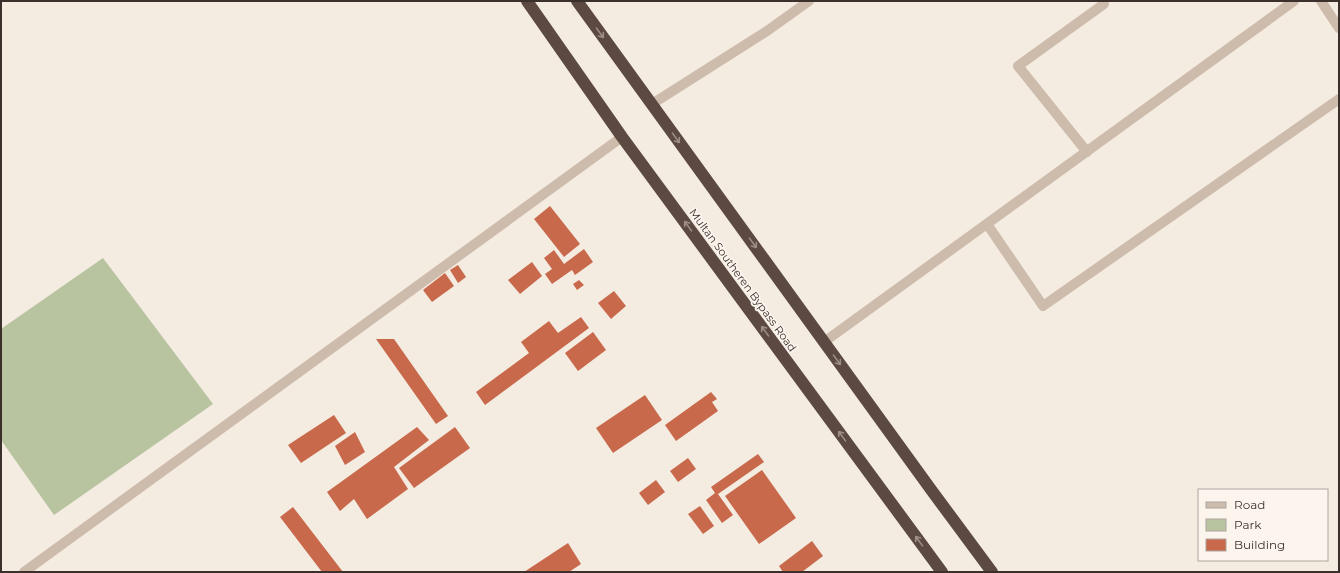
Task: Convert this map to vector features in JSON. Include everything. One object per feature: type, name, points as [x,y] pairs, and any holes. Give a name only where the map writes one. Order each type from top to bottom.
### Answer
[{"type":"highway","name":"Multan Southeren Bypass Road","points":[[527,1],[622,137],[942,572]]},
{"type":"highway","points":[[577,1],[992,572]]},
{"type":"street","points":[[652,104],[767,31],[809,1]]},
{"type":"street","points":[[824,342],[1294,1]]},
{"type":"street","points":[[1321,1],[1339,28]]},
{"type":"street","points":[[1087,152],[1018,66],[1104,4]]},
{"type":"street","points":[[987,224],[1043,306],[1339,99]]},
{"type":"street","points":[[24,572],[622,137]]},
{"type":"green space","points":[[103,258],[213,404],[54,515],[1,440],[1,329]]},
{"type":"building","points":[[550,206],[580,244],[564,257],[534,219]]},
{"type":"building","points":[[584,249],[593,262],[575,275],[572,270],[552,284],[545,274],[552,269],[544,258],[554,250],[564,264]]},
{"type":"building","points":[[532,262],[542,276],[520,294],[508,280]]},
{"type":"building","points":[[458,265],[466,277],[458,283],[450,270]]},
{"type":"building","points":[[445,273],[454,286],[432,302],[423,290]]},
{"type":"building","points":[[579,280],[584,285],[577,290],[573,284]]},
{"type":"building","points":[[614,291],[626,306],[611,319],[598,303]]},
{"type":"building","points":[[581,317],[589,328],[485,405],[476,392],[529,353],[521,342],[549,321],[558,333]]},
{"type":"building","points":[[593,332],[606,350],[578,371],[565,353]]},
{"type":"building","points":[[376,339],[394,339],[448,416],[436,424]]},
{"type":"building","points":[[711,392],[717,399],[712,402],[718,411],[676,441],[665,425]]},
{"type":"building","points":[[645,395],[662,420],[613,453],[596,428]]},
{"type":"building","points":[[334,415],[346,433],[301,463],[288,445]]},
{"type":"building","points":[[417,427],[429,440],[394,467],[408,489],[367,519],[354,499],[340,511],[327,492]]},
{"type":"building","points":[[455,427],[470,448],[414,488],[399,468]]},
{"type":"building","points":[[355,432],[365,452],[345,465],[335,446]]},
{"type":"building","points":[[758,454],[764,462],[718,494],[733,515],[722,523],[706,500],[715,493],[711,487]]},
{"type":"building","points":[[688,458],[696,469],[678,482],[670,471]]},
{"type":"building","points":[[762,470],[796,518],[759,544],[725,496]]},
{"type":"building","points":[[656,480],[665,492],[648,505],[639,493]]},
{"type":"building","points":[[700,506],[714,526],[703,534],[688,514]]},
{"type":"building","points":[[293,507],[343,572],[322,572],[280,517]]},
{"type":"building","points":[[812,541],[823,556],[802,572],[783,572],[779,566]]},
{"type":"building","points":[[568,543],[581,564],[569,572],[524,572]]}]
